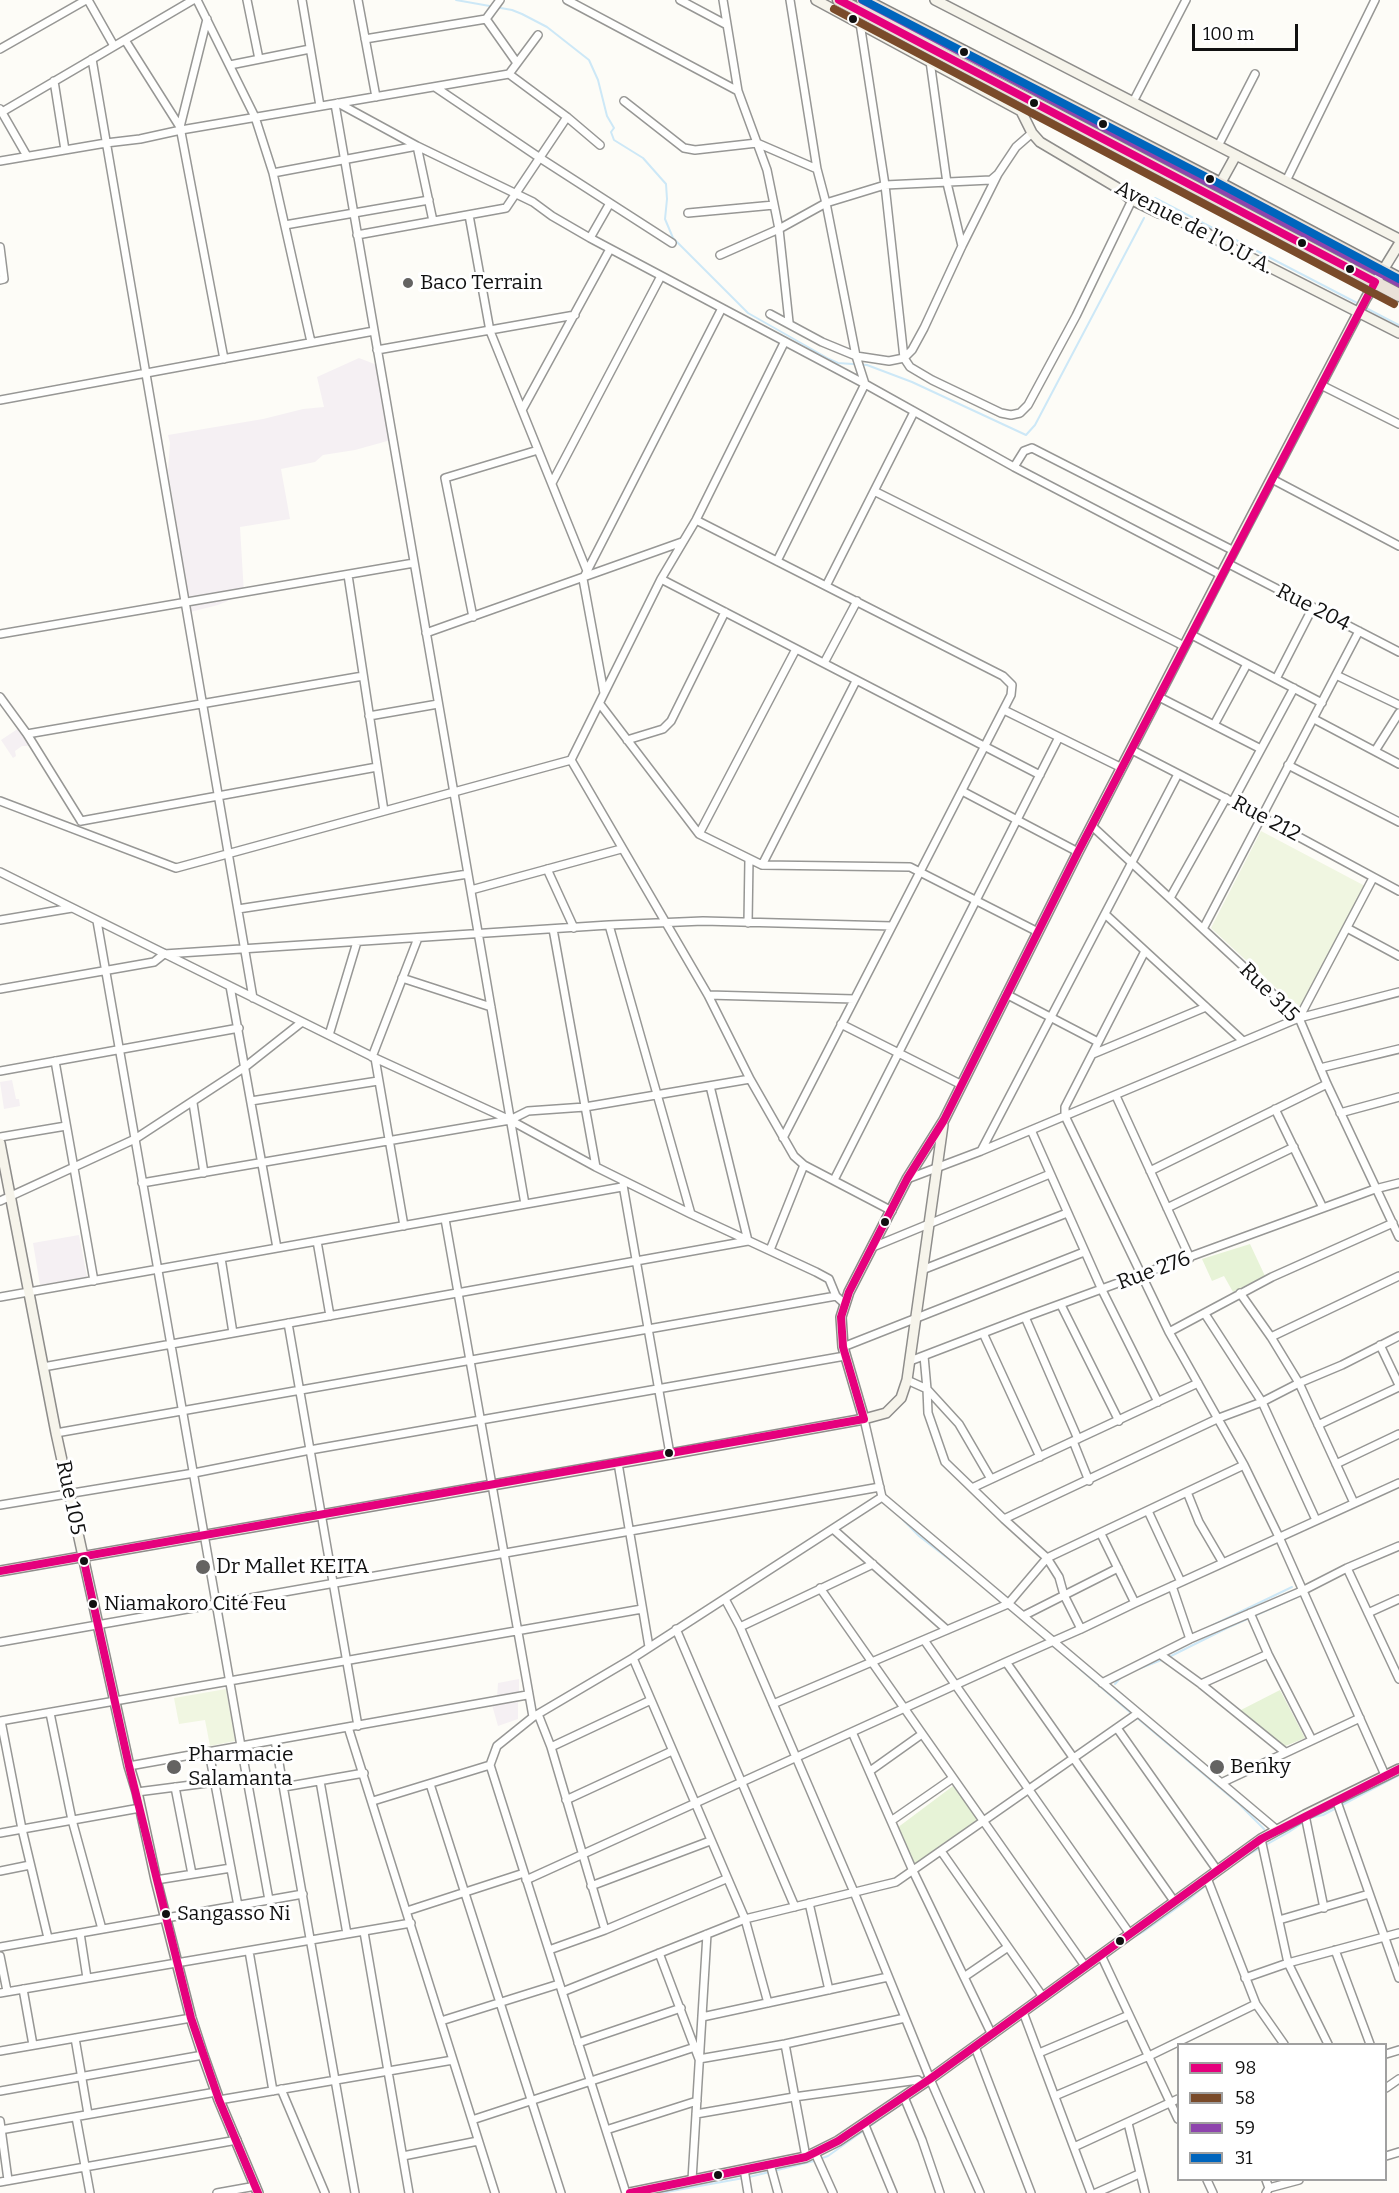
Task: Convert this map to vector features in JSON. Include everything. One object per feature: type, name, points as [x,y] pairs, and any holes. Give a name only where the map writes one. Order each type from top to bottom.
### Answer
[{"type":"highway","name":"Avenue de l'O.U.A.","points":[[840,0],[1399,295]]},
{"type":"highway","points":[[863,0],[1399,279]]},
{"type":"street","points":[[0,49],[87,0],[114,46]]},
{"type":"street","points":[[27,156],[1,110],[195,0],[207,19],[255,117],[273,173],[311,342]]},
{"type":"street","points":[[247,0],[259,59]]},
{"type":"street","points":[[302,0],[320,106]]},
{"type":"street","points":[[358,0],[376,97]]},
{"type":"street","points":[[365,39],[486,19],[500,0]]},
{"type":"street","points":[[567,0],[738,91]]},
{"type":"street","points":[[680,0],[727,25]]},
{"type":"street","points":[[723,0],[738,91],[767,170],[779,229],[789,322]]},
{"type":"street","points":[[777,561],[864,382],[856,356],[826,203],[817,169],[790,0]]},
{"type":"street","name":"Avenue de l'O.U.A.","points":[[816,0],[1021,111],[1032,133],[1040,142],[1116,187],[1132,200],[1200,229],[1228,246],[1399,333]]},
{"type":"street","points":[[935,0],[1286,181],[1399,242],[1359,312],[1190,634],[960,1084],[944,1120],[907,1179],[845,1304],[841,1317],[844,1351],[864,1419],[882,1497],[1277,1830]]},
{"type":"street","points":[[1133,102],[1186,0]]},
{"type":"street","points":[[1286,181],[1375,0]]},
{"type":"street","points":[[180,129],[207,19]]},
{"type":"street","points":[[486,19],[517,63]]},
{"type":"street","points":[[860,23],[885,185],[904,358],[910,367],[971,400],[1001,413],[1011,415],[1020,412],[1028,405],[1059,348],[1132,200]]},
{"type":"street","points":[[0,161],[140,139],[180,129],[509,74],[538,35]]},
{"type":"street","points":[[124,40],[180,129],[224,358]]},
{"type":"street","points":[[230,65],[310,49]]},
{"type":"street","points":[[92,59],[254,998]]},
{"type":"street","points":[[930,61],[947,183],[962,246]]},
{"type":"street","points":[[509,74],[600,145]]},
{"type":"street","points":[[1218,146],[1255,74]]},
{"type":"street","points":[[54,81],[65,150]]},
{"type":"street","points":[[435,87],[672,243]]},
{"type":"street","points":[[624,101],[684,148],[695,150],[757,143],[817,169]]},
{"type":"street","points":[[336,103],[417,146],[517,194],[590,238],[784,343],[864,382],[1014,468],[1221,575]]},
{"type":"street","points":[[336,103],[525,1204]]},
{"type":"street","points":[[357,235],[506,208],[567,117]]},
{"type":"street","points":[[770,314],[789,322],[822,342],[856,356],[889,361],[904,358],[912,350],[924,328],[998,174],[1016,147],[1032,133]]},
{"type":"street","points":[[273,173],[417,146]]},
{"type":"street","points":[[417,146],[433,222]]},
{"type":"street","points":[[1220,184],[1236,155]]},
{"type":"street","points":[[720,255],[779,229],[826,203],[885,185],[991,180],[998,174]]},
{"type":"street","points":[[285,225],[429,200]]},
{"type":"street","points":[[590,238],[610,203]]},
{"type":"street","points":[[688,213],[774,205]]},
{"type":"street","points":[[469,215],[490,331],[587,571]]},
{"type":"street","points":[[0,246],[4,279],[0,280]]},
{"type":"street","points":[[522,410],[610,249]]},
{"type":"street","points":[[552,483],[662,276]]},
{"type":"street","points":[[604,695],[583,579],[722,308]]},
{"type":"street","points":[[377,350],[575,315]]},
{"type":"street","points":[[0,400],[374,331]]},
{"type":"street","points":[[0,801],[176,868],[571,760],[661,579],[696,520],[784,343]]},
{"type":"street","points":[[1321,385],[1399,424]]},
{"type":"street","points":[[826,586],[914,412]]},
{"type":"street","points":[[1014,468],[1024,451],[1032,448],[1234,551]]},
{"type":"street","points":[[473,617],[445,478],[538,450]]},
{"type":"street","points":[[1272,479],[1399,546]]},
{"type":"street","points":[[874,490],[1184,646]]},
{"type":"street","points":[[696,520],[1003,676],[1011,685],[1011,695],[1004,710],[783,1138]]},
{"type":"street","points":[[426,633],[682,542]]},
{"type":"street","points":[[0,634],[414,563]]},
{"type":"street","name":"Rue 204","points":[[1227,564],[1399,652]]},
{"type":"street","points":[[348,575],[384,812]]},
{"type":"street","points":[[661,579],[1040,775]]},
{"type":"street","points":[[824,663],[857,601]]},
{"type":"street","points":[[1276,679],[1313,608]]},
{"type":"street","points":[[627,740],[663,729],[671,721],[725,612]]},
{"type":"street","points":[[1203,929],[1359,631]]},
{"type":"street","points":[[1190,634],[1322,703]]},
{"type":"street","points":[[699,834],[796,649]]},
{"type":"street","points":[[1214,725],[1247,664]]},
{"type":"street","points":[[1336,675],[1399,705]]},
{"type":"street","points":[[27,734],[363,676]]},
{"type":"street","points":[[762,865],[856,681]]},
{"type":"street","points":[[1233,801],[1294,688]]},
{"type":"street","points":[[0,697],[27,734],[81,821]]},
{"type":"street","points":[[1159,697],[1261,749]]},
{"type":"street","points":[[369,716],[438,704]]},
{"type":"street","points":[[600,704],[699,834],[762,865],[910,867],[1038,932]]},
{"type":"street","points":[[1004,710],[1122,768]]},
{"type":"street","points":[[1375,751],[1399,713]]},
{"type":"street","points":[[1314,718],[1399,764]]},
{"type":"street","points":[[834,1180],[1059,737]]},
{"type":"street","name":"Rue 212","points":[[1132,750],[1233,801],[1399,891]]},
{"type":"street","points":[[571,760],[708,995],[750,1079],[794,1156],[804,1166],[892,1210]]},
{"type":"street","points":[[1288,765],[1399,822]]},
{"type":"street","points":[[81,821],[377,767]]},
{"type":"street","points":[[981,1151],[1178,774]]},
{"type":"street","points":[[962,792],[1078,852]]},
{"type":"street","points":[[1170,898],[1226,798]]},
{"type":"street","points":[[76,830],[81,821]]},
{"type":"street","name":"Rue 315","points":[[1092,826],[1299,1018],[1340,1113],[1399,1237]]},
{"type":"street","points":[[471,890],[621,849]]},
{"type":"street","points":[[748,859],[748,923]]},
{"type":"street","points":[[548,869],[574,927]]},
{"type":"street","points":[[0,872],[373,1057],[510,1120],[623,1184],[829,1279],[836,1296],[845,1304]]},
{"type":"street","points":[[238,909],[468,874]]},
{"type":"street","points":[[1299,1018],[1373,878]]},
{"type":"street","points":[[0,920],[72,908]]},
{"type":"street","points":[[1105,914],[1243,1041]]},
{"type":"street","points":[[97,921],[269,1900]]},
{"type":"street","points":[[0,989],[154,962],[164,954],[574,927],[703,921],[892,926]]},
{"type":"street","points":[[609,925],[691,1214]]},
{"type":"street","points":[[1347,928],[1399,956]]},
{"type":"street","points":[[553,929],[596,1167]]},
{"type":"street","points":[[404,1226],[373,1057],[418,938]]},
{"type":"street","points":[[328,1035],[357,942]]},
{"type":"street","points":[[1145,951],[1065,1107],[1065,1116],[1169,1332],[1219,1418],[1279,1537],[1385,1775]]},
{"type":"street","points":[[402,978],[491,1007]]},
{"type":"street","points":[[230,986],[278,1248]]},
{"type":"street","points":[[907,1179],[1116,1096],[1299,1018],[1399,992]]},
{"type":"street","points":[[1006,994],[1098,1042]]},
{"type":"street","points":[[708,995],[854,999]]},
{"type":"street","points":[[1093,1054],[1206,1007]]},
{"type":"street","points":[[0,1201],[135,1139],[245,1067],[302,1022]]},
{"type":"street","points":[[841,1024],[960,1084]]},
{"type":"street","points":[[0,1071],[238,1028]]},
{"type":"street","points":[[1320,1068],[1399,1049]]},
{"type":"street","points":[[55,1061],[94,1281]]},
{"type":"street","points":[[142,1184],[510,1120],[528,1111],[585,1107],[750,1079]]},
{"type":"street","points":[[251,1101],[378,1081]]},
{"type":"street","points":[[1150,1171],[1327,1084]]},
{"type":"street","points":[[710,1086],[748,1241]]},
{"type":"street","points":[[1116,1096],[1190,1258]]},
{"type":"street","points":[[1340,1113],[1398,1100]]},
{"type":"street","points":[[192,1102],[204,1173]]},
{"type":"street","points":[[1275,1109],[1323,1208]]},
{"type":"street","points":[[0,1571],[670,1454],[886,1413],[901,1398],[907,1380],[944,1120]]},
{"type":"street","points":[[0,1137],[66,1126]]},
{"type":"street","points":[[1031,1130],[1102,1290],[1158,1402]]},
{"type":"street","name":"Rue 105","points":[[0,1143],[56,1433],[156,1880],[191,2018],[203,2055],[257,2190]]},
{"type":"street","points":[[1167,1208],[1294,1147]]},
{"type":"street","points":[[770,1250],[804,1166]]},
{"type":"street","points":[[873,1247],[1050,1174]]},
{"type":"street","name":"Rue 276","points":[[910,1361],[1375,1189],[1399,1183]]},
{"type":"street","points":[[0,1297],[445,1219],[623,1184]]},
{"type":"street","points":[[623,1184],[670,1454]]},
{"type":"street","points":[[922,1270],[1067,1213]]},
{"type":"street","points":[[445,1219],[518,1630],[527,1695],[551,1747],[605,1930]]},
{"type":"street","points":[[1169,1332],[1240,1293],[1393,1223]]},
{"type":"street","points":[[317,1241],[330,1316]]},
{"type":"street","points":[[43,1367],[748,1241]]},
{"type":"street","points":[[0,1505],[194,1473],[310,1450],[658,1389],[844,1351],[1084,1251]]},
{"type":"street","points":[[221,1258],[233,1333]]},
{"type":"street","points":[[1271,1337],[1399,1276]]},
{"type":"street","points":[[1240,1293],[1271,1337],[1299,1383],[1354,1503]]},
{"type":"street","points":[[56,1433],[836,1296]]},
{"type":"street","points":[[1062,1305],[1119,1421]]},
{"type":"street","points":[[1204,1314],[1262,1402],[1316,1520]]},
{"type":"street","points":[[1025,1317],[1076,1440],[1089,1481]]},
{"type":"street","points":[[288,1323],[358,1725]]},
{"type":"street","points":[[983,1333],[1040,1457]]},
{"type":"street","points":[[1004,1519],[1219,1418],[1262,1402],[1342,1365],[1399,1336]]},
{"type":"street","points":[[1318,1425],[1399,1386],[1380,1345]]},
{"type":"street","points":[[924,1356],[928,1413],[945,1462],[1047,1558],[1059,1577],[1064,1594],[1081,1629]]},
{"type":"street","points":[[907,1380],[927,1389],[959,1424],[991,1479]]},
{"type":"street","points":[[972,1488],[1198,1383]]},
{"type":"street","points":[[1336,1464],[1399,1434]]},
{"type":"street","points":[[618,1463],[649,1647]]},
{"type":"street","points":[[773,1704],[1008,1604],[1047,1558],[1244,1465]]},
{"type":"street","points":[[407,1911],[465,1891],[525,1876],[583,1854],[1399,1483]]},
{"type":"street","points":[[0,1642],[880,1487]]},
{"type":"street","points":[[1187,1492],[1199,1521],[1223,1563]]},
{"type":"street","points":[[882,1497],[633,1658],[535,1715],[497,1746],[490,1765],[628,2193],[811,2155],[926,2082],[1261,1839],[1399,1768]]},
{"type":"street","points":[[1148,1510],[1181,1582]]},
{"type":"street","points":[[833,1529],[947,1630]]},
{"type":"street","points":[[1101,1534],[1135,1603]]},
{"type":"street","points":[[1102,1683],[1190,1639],[1399,1547]]},
{"type":"street","points":[[740,1627],[873,1564]]},
{"type":"street","points":[[1023,1616],[1118,1568]]},
{"type":"street","points":[[1347,1568],[1399,1679]]},
{"type":"street","points":[[1172,1586],[1190,1639]]},
{"type":"street","points":[[820,1588],[1085,1966]]},
{"type":"street","points":[[725,1599],[740,1627],[854,1892],[905,2018],[926,2082],[980,2193]]},
{"type":"street","points":[[1368,1613],[1399,1599]]},
{"type":"street","points":[[48,1938],[22,1829],[1,1721],[642,1609]]},
{"type":"street","points":[[1250,1613],[1268,1654],[1312,1740]]},
{"type":"street","points":[[676,1629],[795,1907]]},
{"type":"street","points":[[924,1640],[1130,1934]]},
{"type":"street","points":[[1161,1654],[1285,1752]]},
{"type":"street","points":[[1201,1684],[1268,1654]]},
{"type":"street","points":[[633,1658],[745,1919],[768,2003]]},
{"type":"street","points":[[1006,1662],[1174,1901]]},
{"type":"street","points":[[129,1766],[527,1695]]},
{"type":"street","points":[[551,1747],[651,1700]]},
{"type":"street","points":[[50,1713],[72,1820],[102,1929]]},
{"type":"street","points":[[562,1992],[745,1919],[896,1882],[1138,1713]]},
{"type":"street","points":[[1221,1783],[1360,1718]]},
{"type":"street","points":[[348,1727],[494,2192],[485,2193]]},
{"type":"street","points":[[1117,1728],[1217,1870]]},
{"type":"street","points":[[852,1732],[913,1871],[992,2035]]},
{"type":"street","points":[[870,1771],[922,1734]]},
{"type":"street","points":[[275,1740],[355,2193]]},
{"type":"street","points":[[566,1800],[672,1751]]},
{"type":"street","points":[[209,1752],[237,1905]]},
{"type":"street","points":[[373,1801],[490,1765]]},
{"type":"street","points":[[284,1787],[364,1773]]},
{"type":"street","points":[[891,1821],[953,1778]]},
{"type":"street","points":[[320,1781],[347,1934]]},
{"type":"street","points":[[137,1792],[215,1782]]},
{"type":"street","points":[[430,1784],[561,2193]]},
{"type":"street","points":[[175,1787],[192,1874]]},
{"type":"street","points":[[1336,1799],[1399,1978]]},
{"type":"street","points":[[0,1833],[140,1808]]},
{"type":"street","points":[[1305,1815],[1324,1908]]},
{"type":"street","points":[[1261,1839],[1288,1963],[1328,2043]]},
{"type":"street","points":[[591,1886],[710,1841]]},
{"type":"street","points":[[940,1851],[1043,1997]]},
{"type":"street","points":[[0,1871],[30,1865]]},
{"type":"street","points":[[156,1880],[231,1868]]},
{"type":"street","points":[[1207,1878],[1256,2004],[1282,2043]]},
{"type":"street","points":[[549,1950],[605,1930],[726,1879]]},
{"type":"street","points":[[0,1947],[303,1894]]},
{"type":"street","points":[[1279,1920],[1369,1894]]},
{"type":"street","points":[[809,1904],[829,1990]]},
{"type":"street","points":[[0,1956],[4,1992],[411,1923]]},
{"type":"street","points":[[364,1932],[409,2193]]},
{"type":"street","points":[[80,1933],[87,1978]]},
{"type":"street","points":[[1245,1978],[1288,1963],[1399,1933]]},
{"type":"street","points":[[692,2180],[707,1934]]},
{"type":"street","points":[[964,1977],[1008,1947]]},
{"type":"street","points":[[1335,1950],[1370,2043]]},
{"type":"street","points":[[249,1952],[277,2090],[325,2193]]},
{"type":"street","points":[[659,1953],[699,2059]]},
{"type":"street","points":[[1101,1955],[1177,2115]]},
{"type":"street","points":[[702,2017],[888,1977]]},
{"type":"street","points":[[441,2021],[559,1984]]},
{"type":"street","points":[[23,1989],[33,2045]]},
{"type":"street","points":[[1055,2096],[1149,2056],[1256,2004]]},
{"type":"street","points":[[578,2043],[681,2008]]},
{"type":"street","points":[[1023,2012],[1091,2193]]},
{"type":"street","points":[[1039,2053],[1129,2014]]},
{"type":"street","points":[[0,2051],[191,2018]]},
{"type":"street","points":[[699,2059],[785,2044],[905,2018]]},
{"type":"street","points":[[75,2038],[88,2114]]},
{"type":"street","points":[[785,2044],[794,2097],[811,2155],[833,2193]]},
{"type":"street","points":[[472,2120],[695,2047]]},
{"type":"street","points":[[975,2047],[1031,2193]]},
{"type":"street","points":[[0,2091],[203,2055]]},
{"type":"street","points":[[1,2130],[88,2114],[277,2090],[453,2060]]},
{"type":"street","points":[[696,2114],[794,2097],[918,2080],[926,2082]]},
{"type":"street","points":[[904,2097],[940,2193]]},
{"type":"street","points":[[1074,2147],[1177,2100]]},
{"type":"street","points":[[606,2130],[697,2101]]},
{"type":"street","points":[[76,2117],[90,2193]]},
{"type":"street","points":[[0,2121],[8,2180]]},
{"type":"street","points":[[864,2123],[893,2193]]},
{"type":"street","points":[[1128,2123],[1145,2193]]},
{"type":"street","points":[[0,2182],[237,2140]]},
{"type":"street","points":[[402,2156],[478,2141]]},
{"type":"street","points":[[770,2164],[778,2193]]},
{"type":"street","points":[[744,2169],[748,2193]]},
{"type":"street","points":[[1096,2193],[1139,2174]]},
{"type":"street","points":[[1267,2190],[1296,2181]]},
{"type":"street","points":[[217,2193],[257,2190]]},
{"type":"shaded area","points":[[359,358],[377,365],[391,440],[355,450],[323,455],[315,462],[281,469],[290,519],[240,527],[244,594],[218,605],[190,612],[168,471],[170,443],[168,435],[324,407],[317,377]]},
{"type":"shaded area","points":[[19,728],[30,746],[22,746],[15,751],[16,756],[13,758],[1,740]]},
{"type":"shaded area","points":[[12,1080],[20,1106],[4,1109],[0,1082]]},
{"type":"shaded area","points":[[79,1235],[87,1277],[40,1285],[33,1243]]},
{"type":"shaded area","points":[[519,1679],[519,1696],[497,1698],[498,1683]]},
{"type":"shaded area","points":[[518,1702],[518,1719],[498,1726],[492,1705]]},
{"type":"green space","points":[[1261,831],[1365,886],[1300,1010],[1211,928]]},
{"type":"green space","points":[[1250,1244],[1265,1276],[1233,1292],[1224,1276],[1212,1281],[1202,1259]]},
{"type":"green space","points":[[226,1689],[235,1741],[210,1746],[205,1720],[179,1724],[174,1698]]},
{"type":"green space","points":[[1280,1690],[1305,1738],[1283,1747],[1237,1712]]},
{"type":"green space","points":[[953,1786],[977,1818],[976,1823],[918,1864],[912,1861],[897,1828]]},
{"type":"waterway","points":[[456,0],[512,10],[522,14],[547,27],[589,60],[598,80],[607,116],[614,128],[611,132],[614,140],[643,158],[666,184],[665,219],[673,238],[748,313],[838,363],[867,365],[912,382],[1026,435],[1035,425],[1144,218]]},
{"type":"waterway","points":[[1155,198],[1359,304]]},
{"type":"waterway","points":[[1364,307],[1399,325]]},
{"type":"waterway","points":[[903,1520],[919,1536],[977,1581]]},
{"type":"waterway","points":[[1211,1626],[1292,1587]]},
{"type":"waterway","points":[[988,1591],[1048,1641]]},
{"type":"waterway","points":[[1169,1657],[1297,1597]]},
{"type":"waterway","points":[[1052,1645],[1132,1714]]},
{"type":"waterway","points":[[1112,1675],[1149,1656]]},
{"type":"waterway","points":[[1133,1671],[1164,1659]]},
{"type":"waterway","points":[[1115,1684],[1122,1676]]},
{"type":"waterway","points":[[1136,1717],[1239,1804],[1264,1829]]},
{"type":"waterway","points":[[1246,1856],[1310,1818],[1323,1815],[1399,1775]]},
{"type":"waterway","points":[[1127,1941],[1188,1900],[1217,1876]]},
{"type":"waterway","points":[[1106,1958],[1120,1946]]},
{"type":"waterway","points":[[908,2099],[1101,1961]]},
{"type":"waterway","points":[[661,2193],[749,2177],[828,2156],[904,2102]]},
{"type":"transit line","name":"98","points":[[0,1571],[864,1419],[843,1347],[841,1317],[849,1292],[907,1179],[944,1120],[1078,852],[1375,282],[839,0]]},
{"type":"transit line","name":"59","points":[[862,0],[1399,283]]},
{"type":"transit line","name":"31","points":[[863,0],[1399,279]]},
{"type":"transit line","name":"58","points":[[834,9],[1394,304]]},
{"type":"transit line","name":"98","points":[[83,1557],[129,1766],[191,2018],[219,2100],[258,2193]]},
{"type":"transit line","name":"98","points":[[630,2193],[806,2157],[838,2141],[930,2079],[1261,1839],[1399,1769]]},
{"type":"place","name":"Baco Terrain","points":[[408,283]]},
{"type":"place","name":"Dr Mallet KEITA","points":[[203,1567]]},
{"type":"place","name":"Niamakoro Cité Feu","points":[[93,1604]]},
{"type":"place","name":"Pharmacie Salamanta","points":[[174,1767]]},
{"type":"place","name":"Benky","points":[[1217,1767]]},
{"type":"place","name":"Sangasso Ni","points":[[166,1914]]}]
